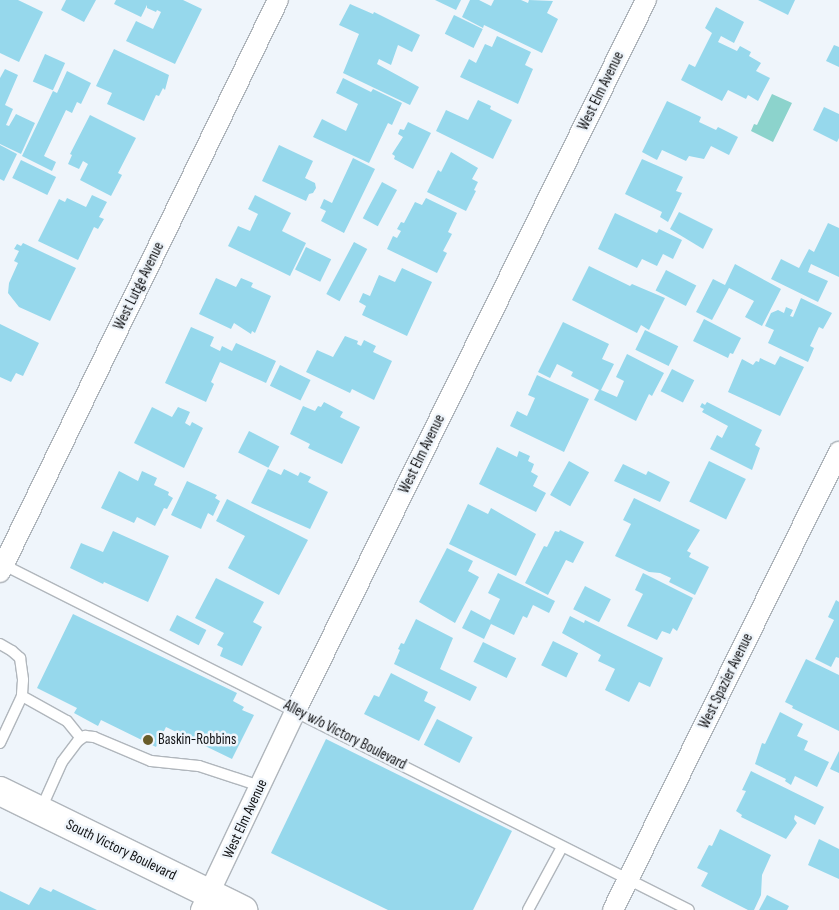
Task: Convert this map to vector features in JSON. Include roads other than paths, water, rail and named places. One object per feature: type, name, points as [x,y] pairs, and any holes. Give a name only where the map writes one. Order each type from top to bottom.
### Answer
[{"type":"main road","name":"South Victory Boulevard","points":[[0,790],[40,810],[206,902],[243,910]]},
{"type":"street","name":"West Lutge Avenue","points":[[1,567],[278,0]]},
{"type":"street","name":"West Elm Avenue","points":[[206,902],[296,710],[646,0]]},
{"type":"street","name":"West Spazier Avenue","points":[[613,910],[839,452]]},
{"type":"lane","name":"Alley w/o Victory Boulevard","points":[[1,567],[296,710],[689,910]]},
{"type":"lane","points":[[0,644],[12,650],[20,658],[22,696],[0,743]]},
{"type":"lane","points":[[22,696],[67,721],[80,738]]},
{"type":"lane","points":[[40,810],[62,762],[80,738],[94,737],[151,761],[199,766],[260,786]]},
{"type":"lane","points":[[528,910],[562,847]]},
{"type":"place","name":"Baskin-Robbins","points":[[148,740]]}]
